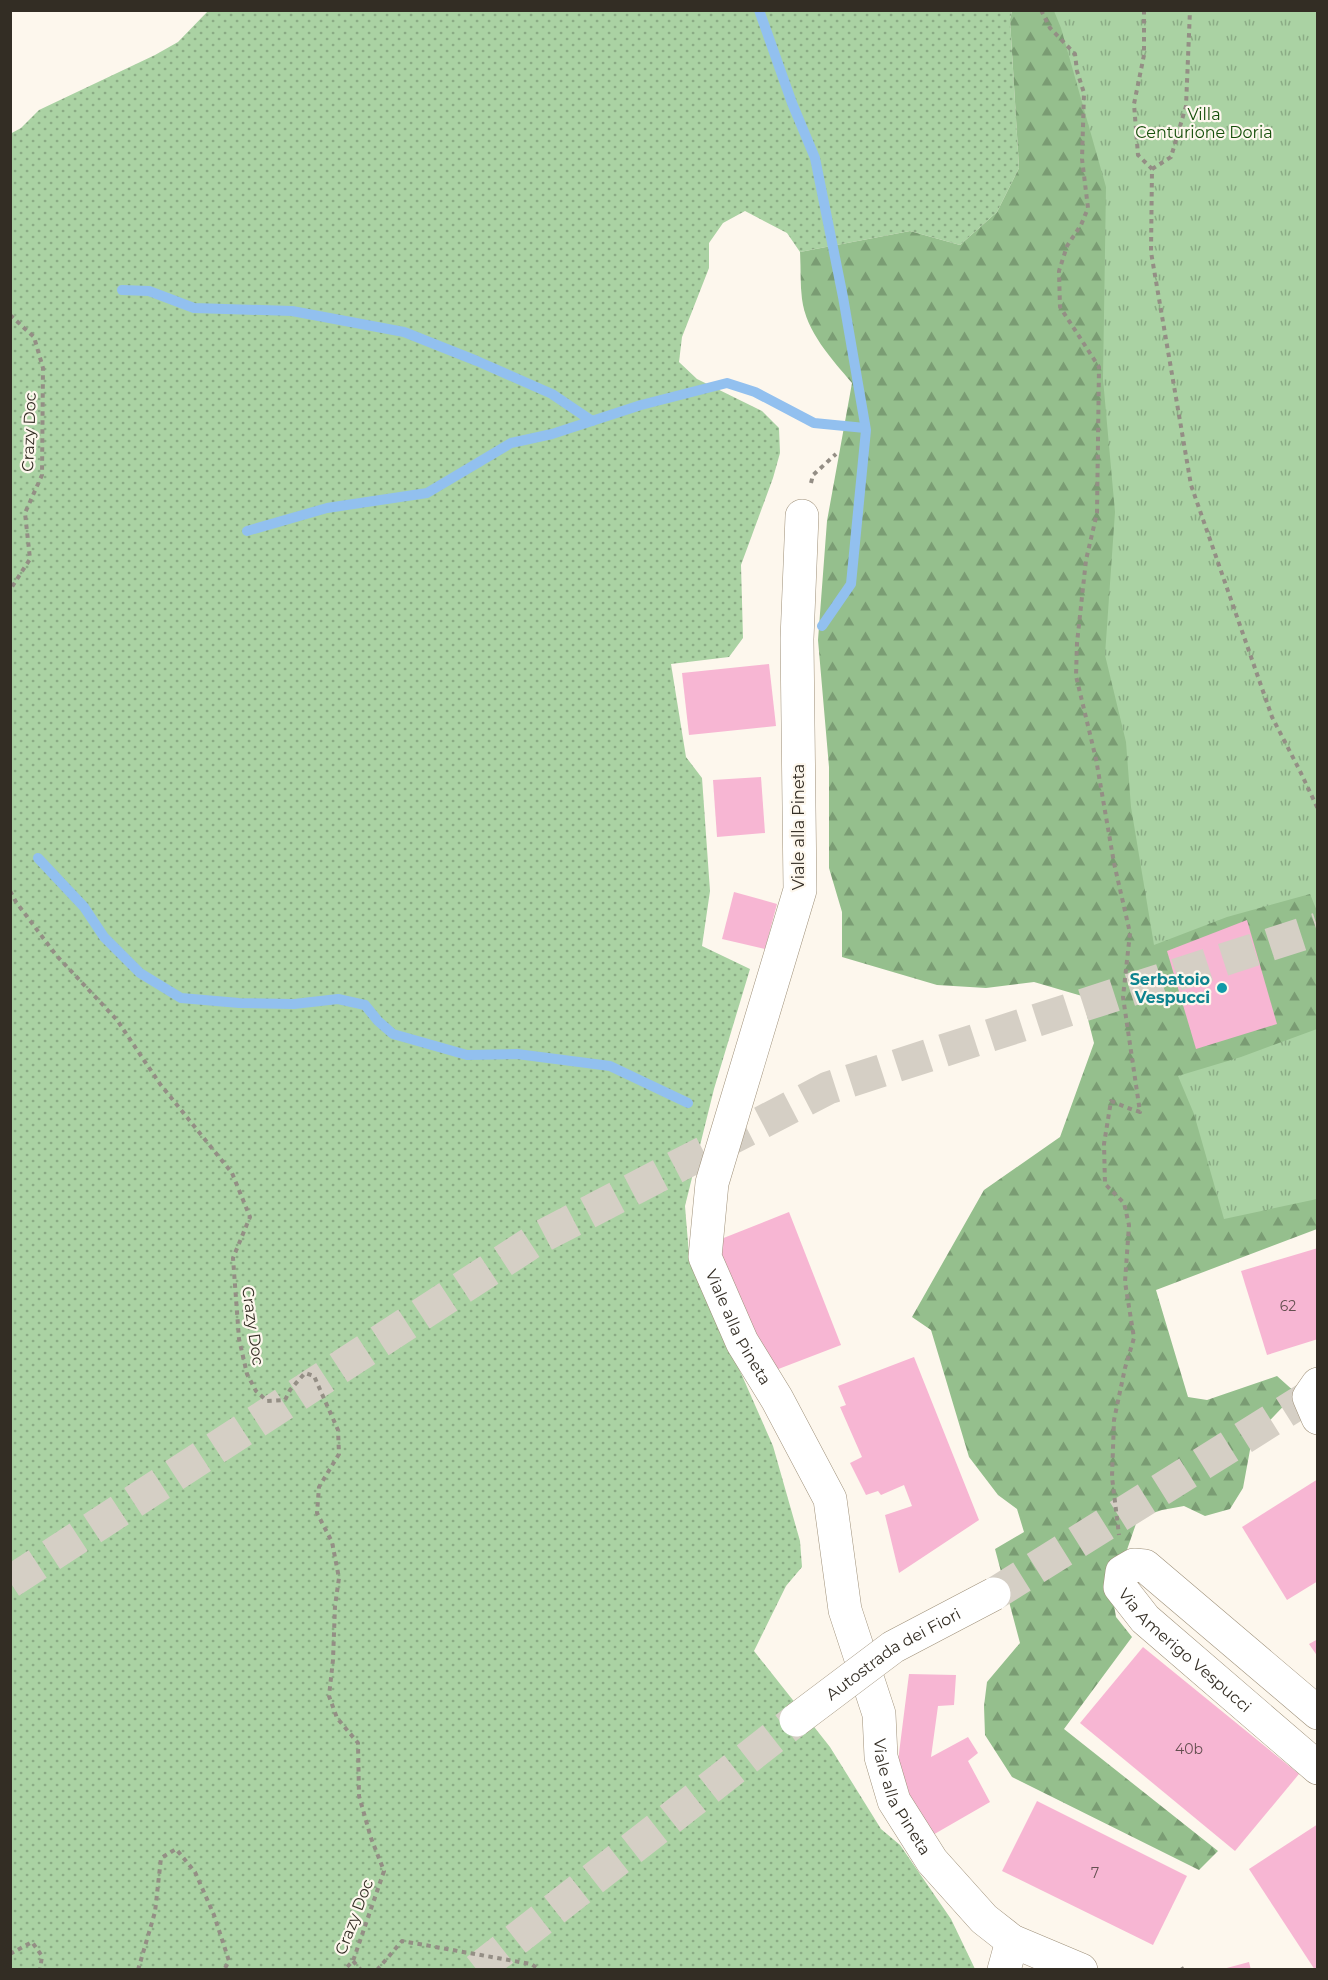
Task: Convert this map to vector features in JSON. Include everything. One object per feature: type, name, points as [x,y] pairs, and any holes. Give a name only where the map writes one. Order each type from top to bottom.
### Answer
[{"type":"main road","name":"Viale alla Pineta","points":[[802,516],[797,639],[800,890],[712,1183],[705,1257],[742,1342],[777,1399],[830,1499],[845,1610],[879,1714],[881,1757],[894,1801],[932,1861],[984,1919],[1008,1955],[1081,1970]]},
{"type":"main road","points":[[1317,1384],[1309,1397],[1317,1418]]},
{"type":"main road","name":"Via Amerigo Vespucci","points":[[1317,1713],[1152,1571],[1145,1566],[1134,1564],[1122,1572],[1120,1587],[1145,1619],[1317,1768]]},
{"type":"main road","name":"Autostrada dei Fiori","points":[[796,1720],[893,1647],[994,1594]]},
{"type":"path","points":[[1041,10],[1050,28],[1075,54],[1077,71],[1084,93],[1082,159],[1088,208],[1081,225],[1067,246],[1059,271],[1060,307],[1098,368],[1097,513],[1086,560],[1077,643],[1076,676],[1096,759],[1114,863],[1130,933],[1123,997],[1140,1112],[1111,1101],[1104,1144],[1105,1184],[1124,1203],[1129,1225],[1125,1282],[1134,1338],[1114,1420],[1112,1477],[1119,1539],[1134,1564]]},
{"type":"path","points":[[1144,10],[1144,55],[1134,104],[1138,155],[1152,169],[1152,252],[1164,335],[1191,485],[1272,717],[1317,809]]},
{"type":"path","points":[[1152,169],[1171,157],[1186,106],[1190,10]]},
{"type":"path","name":"Crazy Doc","points":[[10,315],[34,337],[43,368],[42,475],[26,513],[30,559],[10,590]]},
{"type":"path","name":"Crazy Doc","points":[[10,891],[56,955],[117,1020],[160,1084],[232,1173],[250,1217],[233,1258],[239,1339],[247,1374],[256,1391],[267,1401],[285,1400],[290,1390],[305,1373],[314,1376],[338,1430],[339,1454],[319,1487],[316,1513],[332,1542],[339,1578],[329,1696],[337,1718],[358,1743],[359,1796],[371,1838],[384,1871],[353,1961],[344,1970]]},
{"type":"path","points":[[138,1970],[155,1912],[161,1858],[176,1849],[195,1872],[214,1915],[229,1960],[224,1970]]},
{"type":"path","points":[[377,1970],[402,1941],[531,1964],[540,1970]]},
{"type":"path","points":[[10,1953],[32,1942],[42,1956],[40,1970]]},
{"type":"path","points":[[353,1961],[361,1970]]},
{"type":"green space","points":[[208,11],[1012,11],[1010,19],[1019,168],[997,212],[960,245],[910,231],[800,252],[787,233],[745,211],[723,223],[709,243],[709,268],[682,337],[679,362],[697,379],[762,411],[779,428],[780,453],[741,565],[743,638],[729,657],[671,664],[686,757],[702,778],[710,891],[702,946],[750,969],[714,1089],[685,1206],[689,1255],[773,1446],[800,1541],[802,1567],[786,1586],[754,1651],[830,1747],[881,1829],[900,1845],[951,1919],[975,1969],[11,1969],[10,134],[21,128],[39,110],[178,42]]},
{"type":"green space","points":[[1012,11],[1317,11],[1317,1229],[1156,1290],[1188,1397],[1207,1400],[1277,1376],[1296,1393],[1252,1439],[1243,1488],[1230,1509],[1205,1516],[1184,1506],[1138,1518],[1112,1593],[1116,1617],[1132,1637],[1064,1729],[1218,1851],[1199,1870],[1012,1777],[985,1735],[984,1706],[987,1682],[1020,1643],[995,1549],[1024,1532],[1017,1509],[998,1495],[969,1457],[931,1330],[912,1317],[984,1190],[1060,1137],[1094,1043],[1082,996],[1034,982],[986,988],[937,985],[842,957],[842,912],[829,868],[829,767],[818,640],[827,521],[852,383],[814,334],[804,311],[800,252],[910,231],[960,245],[997,212],[1019,168],[1010,19]]},
{"type":"green space","name":"Villa Centurione Doria","points":[[1054,11],[1317,11],[1317,911],[1310,894],[1227,917],[1154,945],[1131,807],[1126,742],[1105,655],[1115,512],[1103,379],[1106,187],[1061,28]]},
{"type":"green space","points":[[1317,1029],[1317,1199],[1224,1219],[1194,1114],[1178,1076],[1241,1057]]},
{"type":"building","points":[[769,664],[776,726],[689,735],[682,673]]},
{"type":"building","points":[[761,777],[765,833],[717,837],[713,780]]},
{"type":"building","points":[[734,892],[777,904],[765,949],[722,939]]},
{"type":"building","name":"Serbatoio Vespucci","points":[[1247,920],[1277,1024],[1196,1049],[1167,951]]},
{"type":"building","points":[[789,1212],[841,1345],[768,1373],[716,1241]]},
{"type":"building","points":[[1318,1248],[1318,1339],[1267,1355],[1241,1271]]},
{"type":"building","points":[[914,1357],[979,1520],[899,1573],[885,1515],[912,1506],[904,1485],[881,1495],[878,1491],[866,1495],[850,1463],[862,1457],[840,1407],[846,1405],[838,1386]]},
{"type":"building","points":[[1318,1479],[1318,1581],[1287,1600],[1242,1527]]},
{"type":"building","points":[[1318,1639],[1318,1657],[1309,1644]]},
{"type":"building","points":[[1143,1647],[1299,1774],[1235,1851],[1080,1723]]},
{"type":"building","points":[[909,1674],[956,1675],[954,1705],[938,1706],[931,1757],[968,1737],[978,1753],[968,1761],[990,1802],[931,1836],[896,1777]]},
{"type":"building","points":[[1037,1801],[1187,1876],[1153,1945],[1002,1871]]},
{"type":"building","points":[[1318,1824],[1318,1970],[1315,1970],[1249,1869]]},
{"type":"building","points":[[1249,1962],[1251,1970],[1223,1970],[1223,1969]]},
{"type":"waterway","points":[[759,10],[792,103],[815,158],[843,297],[866,430],[851,584],[822,626]]},
{"type":"waterway","points":[[122,290],[149,291],[194,308],[292,311],[404,332],[552,394],[592,421]]},
{"type":"waterway","points":[[247,531],[327,508],[427,493],[511,443],[552,434],[641,405],[727,383],[755,392],[814,423],[865,428]]},
{"type":"waterway","points":[[38,858],[84,907],[104,937],[140,973],[181,998],[239,1003],[294,1004],[338,999],[365,1005],[393,1034],[467,1055],[517,1054],[610,1066],[688,1103]]},
{"type":"tunnel","points":[[10,1582],[537,1239],[828,1088],[1318,929]]},
{"type":"tunnel","points":[[994,1594],[1318,1391]]},
{"type":"tunnel","points":[[477,1970],[796,1720]]},
{"type":"place","name":"Serbatoio Vespucci","points":[[1222,988]]}]
